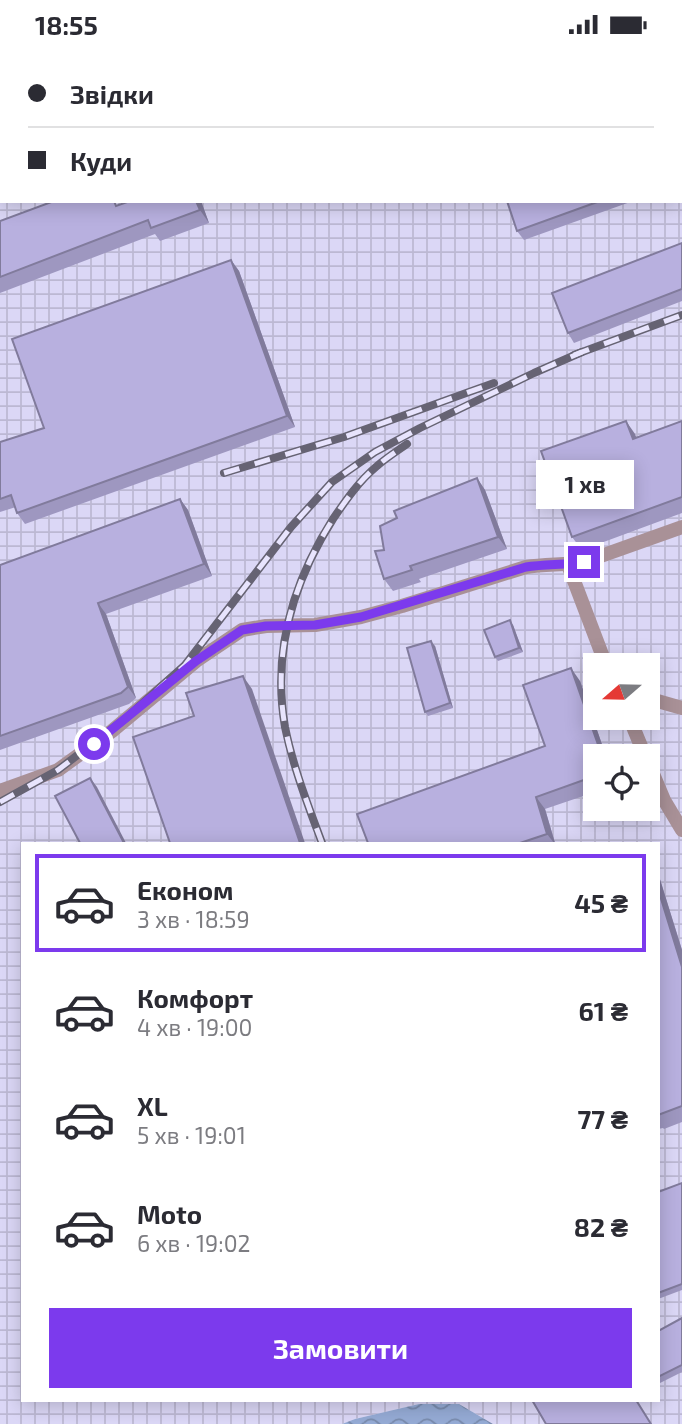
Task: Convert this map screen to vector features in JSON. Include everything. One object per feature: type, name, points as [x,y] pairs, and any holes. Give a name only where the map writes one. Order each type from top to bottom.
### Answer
[{"type":"lane","points":[[0,791],[58,770],[112,731],[196,661],[242,630],[266,626],[315,625],[361,617],[526,567],[584,562],[682,527]]},
{"type":"lane","points":[[568,565],[601,653]]},
{"type":"lane","points":[[660,702],[682,708]]},
{"type":"lane","points":[[660,790],[682,831]]},
{"type":"shaded area","points":[[0,203],[682,203],[682,1424],[493,1424],[459,1404],[419,1404],[342,1424],[0,1424]]},
{"type":"water","points":[[419,1404],[459,1404],[493,1424],[342,1424],[355,1419]]},
{"type":"building","points":[[49,203],[115,203],[116,206],[124,203],[197,203],[200,210],[151,228],[148,220],[0,277],[0,221]]},
{"type":"building","points":[[508,203],[594,203],[517,231]]},
{"type":"building","points":[[682,243],[682,289],[568,333],[552,293]]},
{"type":"building","points":[[231,260],[287,416],[17,513],[11,495],[0,499],[0,442],[44,428],[12,339]]},
{"type":"building","points":[[626,421],[633,439],[682,421],[682,497],[572,537],[541,451]]},
{"type":"building","points":[[477,478],[498,537],[410,566],[412,570],[384,579],[375,551],[384,550],[380,526],[397,518],[394,511]]},
{"type":"building","points":[[180,499],[204,564],[98,603],[128,687],[121,693],[0,736],[0,565]]},
{"type":"building","points":[[510,620],[519,648],[495,657],[484,630]]},
{"type":"building","points":[[431,641],[450,703],[425,712],[407,648]]},
{"type":"building","points":[[571,668],[583,702],[583,730],[593,730],[598,744],[583,744],[583,780],[536,797],[547,834],[523,842],[368,842],[357,814],[545,746],[523,685]]},
{"type":"building","points":[[243,676],[300,842],[170,842],[133,737],[194,716],[186,693]]},
{"type":"building","points":[[90,778],[123,842],[79,842],[55,796]]},
{"type":"building","points":[[660,896],[682,967],[682,1106],[660,1114]]},
{"type":"building","points":[[682,1183],[682,1284],[660,1292],[660,1191]]},
{"type":"building","points":[[682,1318],[682,1365],[660,1376],[660,1330]]},
{"type":"building","points":[[533,1402],[637,1402],[651,1424],[546,1424]]},
{"type":"railway","points":[[574,355],[682,315]]},
{"type":"railway","points":[[0,802],[58,770],[126,718],[185,665],[291,527],[332,482],[375,452],[420,428],[582,352]]},
{"type":"railway","points":[[224,473],[344,437],[494,383]]},
{"type":"railway","points":[[322,842],[285,727],[281,672],[289,619],[307,568],[333,519],[364,478],[407,444]]},
{"type":"route","points":[[94,744],[196,661],[242,630],[266,626],[315,625],[361,617],[526,567],[584,562]]}]
